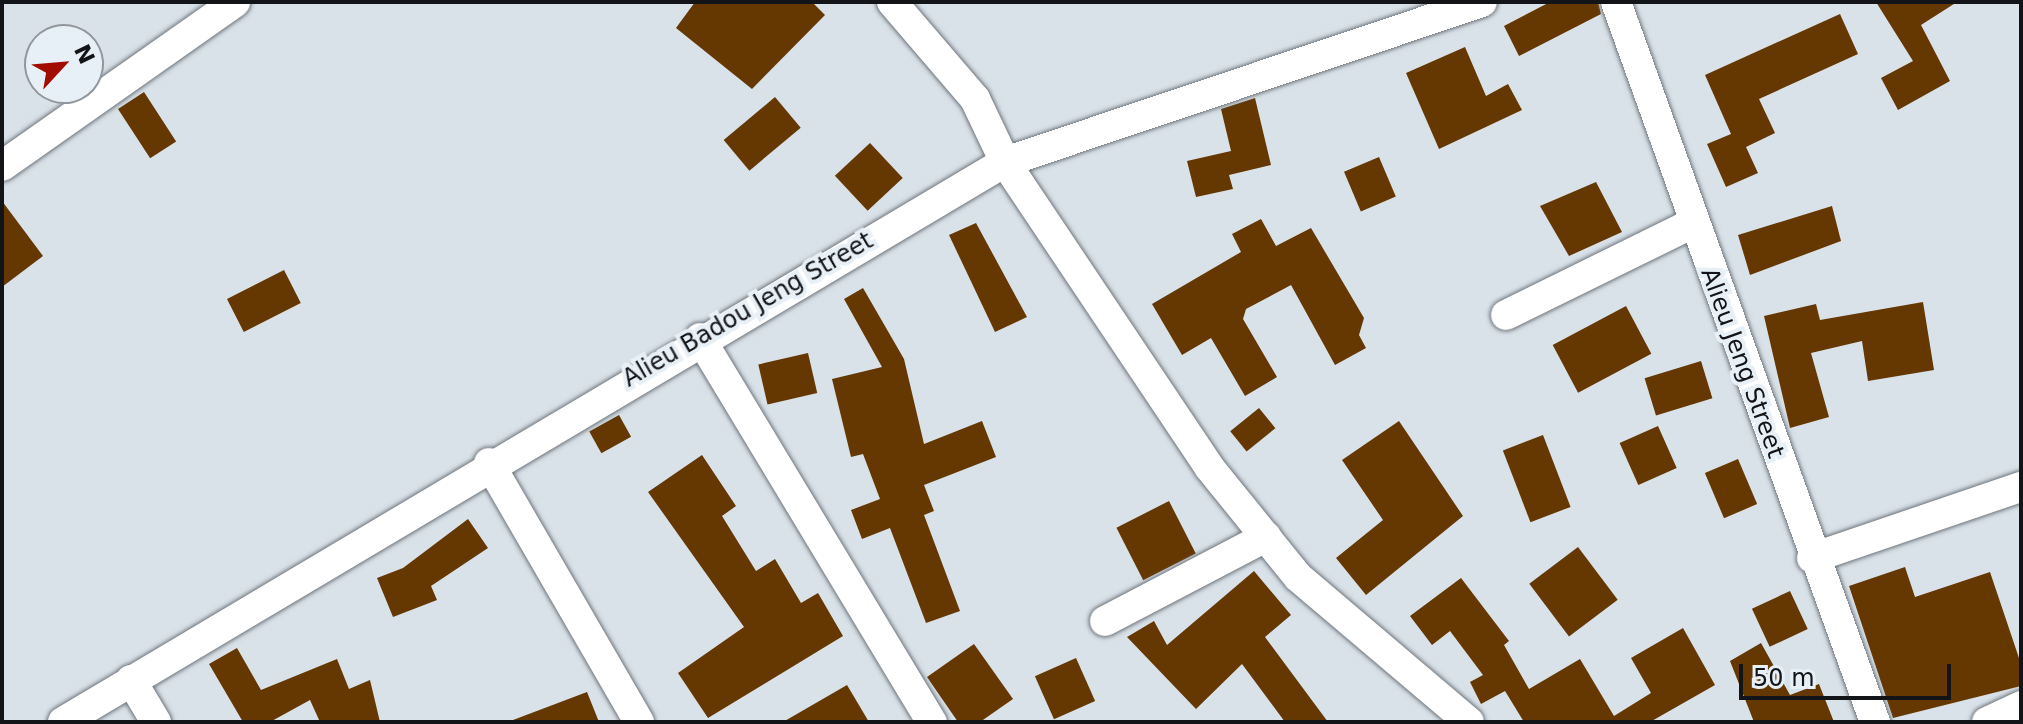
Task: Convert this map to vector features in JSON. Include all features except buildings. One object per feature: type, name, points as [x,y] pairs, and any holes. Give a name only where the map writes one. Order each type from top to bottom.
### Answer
[{"type":"street","points":[[2,166],[235,2]]},
{"type":"street","points":[[892,2],[975,99],[1005,162],[1209,467],[1298,577],[1469,722]]},
{"type":"street","name":"Alieu Badou Jeng Street","points":[[63,722],[489,463],[1005,162],[1482,2]]},
{"type":"street","name":"Alieu Jeng Street","points":[[1616,2],[1691,224],[1875,722]]},
{"type":"street","points":[[1506,315],[1691,224]]},
{"type":"street","points":[[700,338],[932,722]]},
{"type":"street","points":[[489,463],[639,722]]},
{"type":"street","points":[[1812,558],[2021,487]]},
{"type":"street","points":[[1105,621],[1266,537]]},
{"type":"street","points":[[131,680],[156,722]]},
{"type":"street","points":[[1987,722],[2021,706]]}]
